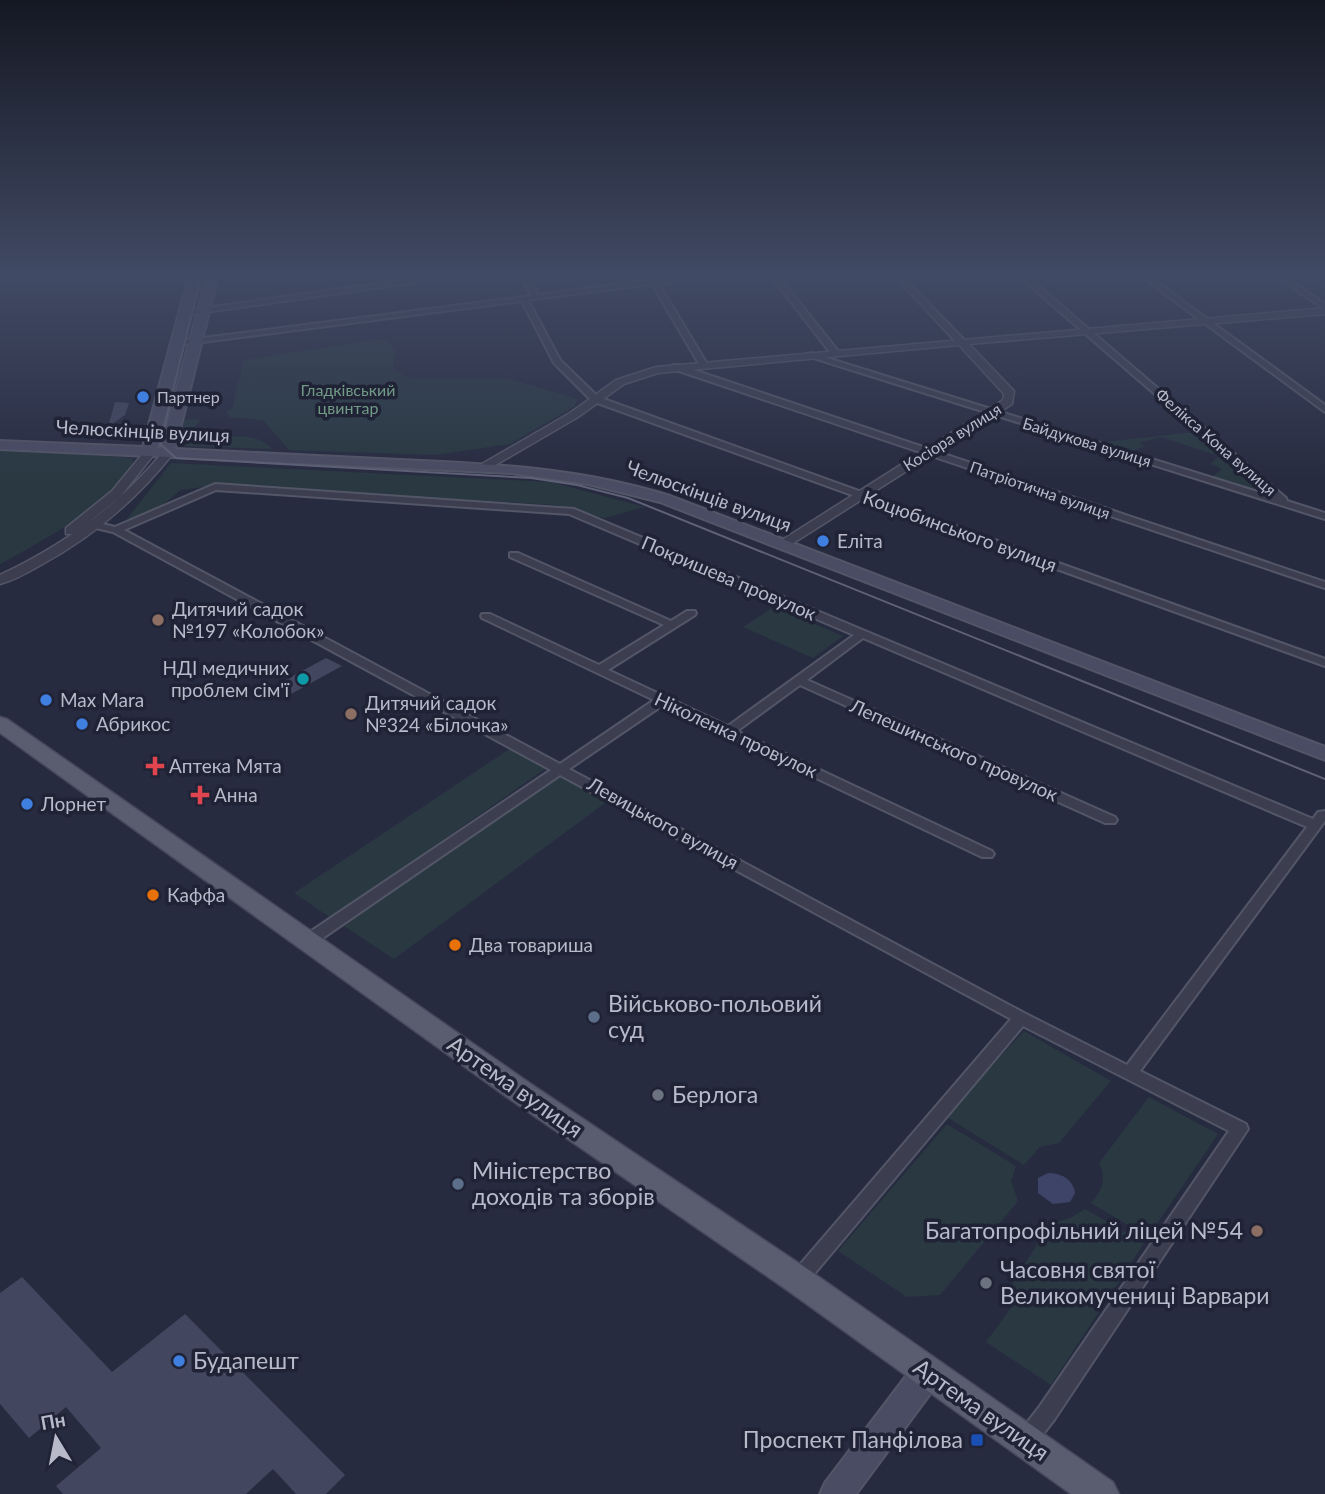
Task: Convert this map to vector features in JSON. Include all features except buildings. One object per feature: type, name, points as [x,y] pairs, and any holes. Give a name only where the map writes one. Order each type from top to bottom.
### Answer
[{"type":"main road","points":[[167,454],[197,342]]},
{"type":"main road","points":[[149,453],[180,343]]},
{"type":"main road","name":"Челюскінців вулиця","points":[[0,445],[481,468],[545,472],[607,482],[665,499],[1325,754]]},
{"type":"main road","name":"Артема вулиця","points":[[0,723],[521,1092],[798,1280],[1101,1494]]},
{"type":"main road","points":[[836,1494],[927,1373]]},
{"type":"street","points":[[180,343],[191,342]]},
{"type":"street","points":[[547,342],[557,361],[595,399]]},
{"type":"street","points":[[690,342],[703,364]]},
{"type":"street","points":[[827,342],[835,352]]},
{"type":"street","name":"Косіора вулиця","points":[[784,545],[1008,402],[1010,393],[961,342]]},
{"type":"street","points":[[481,468],[574,415],[608,389],[640,374],[703,364],[964,342]]},
{"type":"street","name":"Фелікса Кона вулиця","points":[[1099,342],[1283,500],[1279,503]]},
{"type":"street","points":[[1233,342],[1325,409]]},
{"type":"street","name":"Байдукова вулиця","points":[[808,355],[1325,516]]},
{"type":"street","name":"Патріотична вулиця","points":[[676,367],[1325,585]]},
{"type":"street","name":"Коцюбинського вулиця","points":[[595,399],[1325,663]]},
{"type":"street","points":[[0,569],[48,545],[83,522],[127,484],[149,453]]},
{"type":"street","points":[[0,580],[56,552],[97,526],[135,493],[167,454]]},
{"type":"street","name":"Покришева провулок","points":[[116,530],[215,487],[570,511],[862,635],[1319,820]]},
{"type":"street","name":"Левицького вулиця","points":[[83,522],[116,530],[1021,1018],[1241,1129],[1048,1413],[1026,1440]]},
{"type":"street","points":[[514,555],[672,625]]},
{"type":"street","points":[[600,670],[691,613]]},
{"type":"street","name":"Ніколенка провулок","points":[[485,616],[987,854]]},
{"type":"street","points":[[729,731],[862,635]]},
{"type":"street","name":"Лепешинського провулок","points":[[798,680],[1110,820]]},
{"type":"street","points":[[309,940],[662,700]]},
{"type":"street","points":[[1130,1073],[1319,820]]},
{"type":"street","points":[[798,1280],[1021,1018]]},
{"type":"green space","name":"Гладківський цвинтар","points":[[363,342],[388,342],[395,352],[393,369],[410,378],[506,378],[578,399],[575,406],[510,444],[435,455],[289,450],[263,420],[229,417],[226,411],[232,409],[244,360]]},
{"type":"green space","points":[[184,420],[200,420],[191,436],[254,438],[272,449],[188,446],[182,443]]},
{"type":"green space","points":[[1195,432],[1262,487],[1252,490],[1212,477],[1222,469],[1211,464],[1219,456],[1161,437],[1138,443],[1145,446],[1131,452],[1105,442]]},
{"type":"green space","points":[[0,449],[132,458],[134,467],[89,510],[0,564]]},
{"type":"green space","points":[[171,463],[551,482],[645,507],[604,518],[556,505],[218,485],[181,490],[155,511],[126,520]]},
{"type":"green space","points":[[774,607],[843,636],[813,658],[743,627]]},
{"type":"green space","points":[[511,748],[548,767],[331,918],[294,893]]},
{"type":"green space","points":[[560,775],[609,800],[394,959],[344,926]]},
{"type":"green space","points":[[1024,1031],[1111,1081],[1059,1143],[1040,1147],[1024,1165],[945,1116]]},
{"type":"green space","points":[[1149,1097],[1218,1134],[1148,1237],[1091,1203],[1102,1184],[1103,1175],[1099,1163]]},
{"type":"green space","points":[[947,1124],[1016,1166],[1011,1181],[1018,1201],[940,1295],[907,1297],[838,1251]]},
{"type":"green space","points":[[1085,1209],[1144,1243],[1051,1385],[986,1342],[1013,1305],[1007,1292],[1050,1224],[1070,1218]]},
{"type":"water","points":[[1048,1173],[1062,1176],[1072,1184],[1075,1193],[1070,1202],[1053,1204],[1038,1193],[1038,1178]]},
{"type":"tram line","points":[[185,342],[160,444],[176,458],[531,478],[577,485],[628,498],[1325,779]]},
{"type":"place","name":"Партнер","points":[[143,397]]},
{"type":"place","name":"Еліта","points":[[823,541]]},
{"type":"place","name":"Дитячий садок №197 «Колобок»","points":[[158,620]]},
{"type":"place","name":"НДІ медичних проблем сім'ї","points":[[303,679]]},
{"type":"place","name":"Max Mara","points":[[46,700]]},
{"type":"place","name":"Дитячий садок №324 «Білочка»","points":[[351,714]]},
{"type":"place","name":"Абрикос","points":[[82,724]]},
{"type":"place","name":"Аптека Мята","points":[[155,766]]},
{"type":"place","name":"Анна","points":[[200,795]]},
{"type":"place","name":"Лорнет","points":[[27,804]]},
{"type":"place","name":"Каффа","points":[[153,895]]},
{"type":"place","name":"Два товариша","points":[[455,945]]},
{"type":"place","name":"Військово-польовий суд","points":[[594,1017]]},
{"type":"place","name":"Берлога","points":[[658,1095]]},
{"type":"place","name":"Міністерство доходів та зборів","points":[[458,1184]]},
{"type":"place","name":"Багатопрофільний ліцей №54","points":[[1257,1231]]},
{"type":"place","name":"Часовня святої Великомучениці Варвари","points":[[986,1283]]},
{"type":"place","name":"Будапешт","points":[[179,1361]]},
{"type":"place","name":"Проспект Панфілова","points":[[977,1440]]}]
